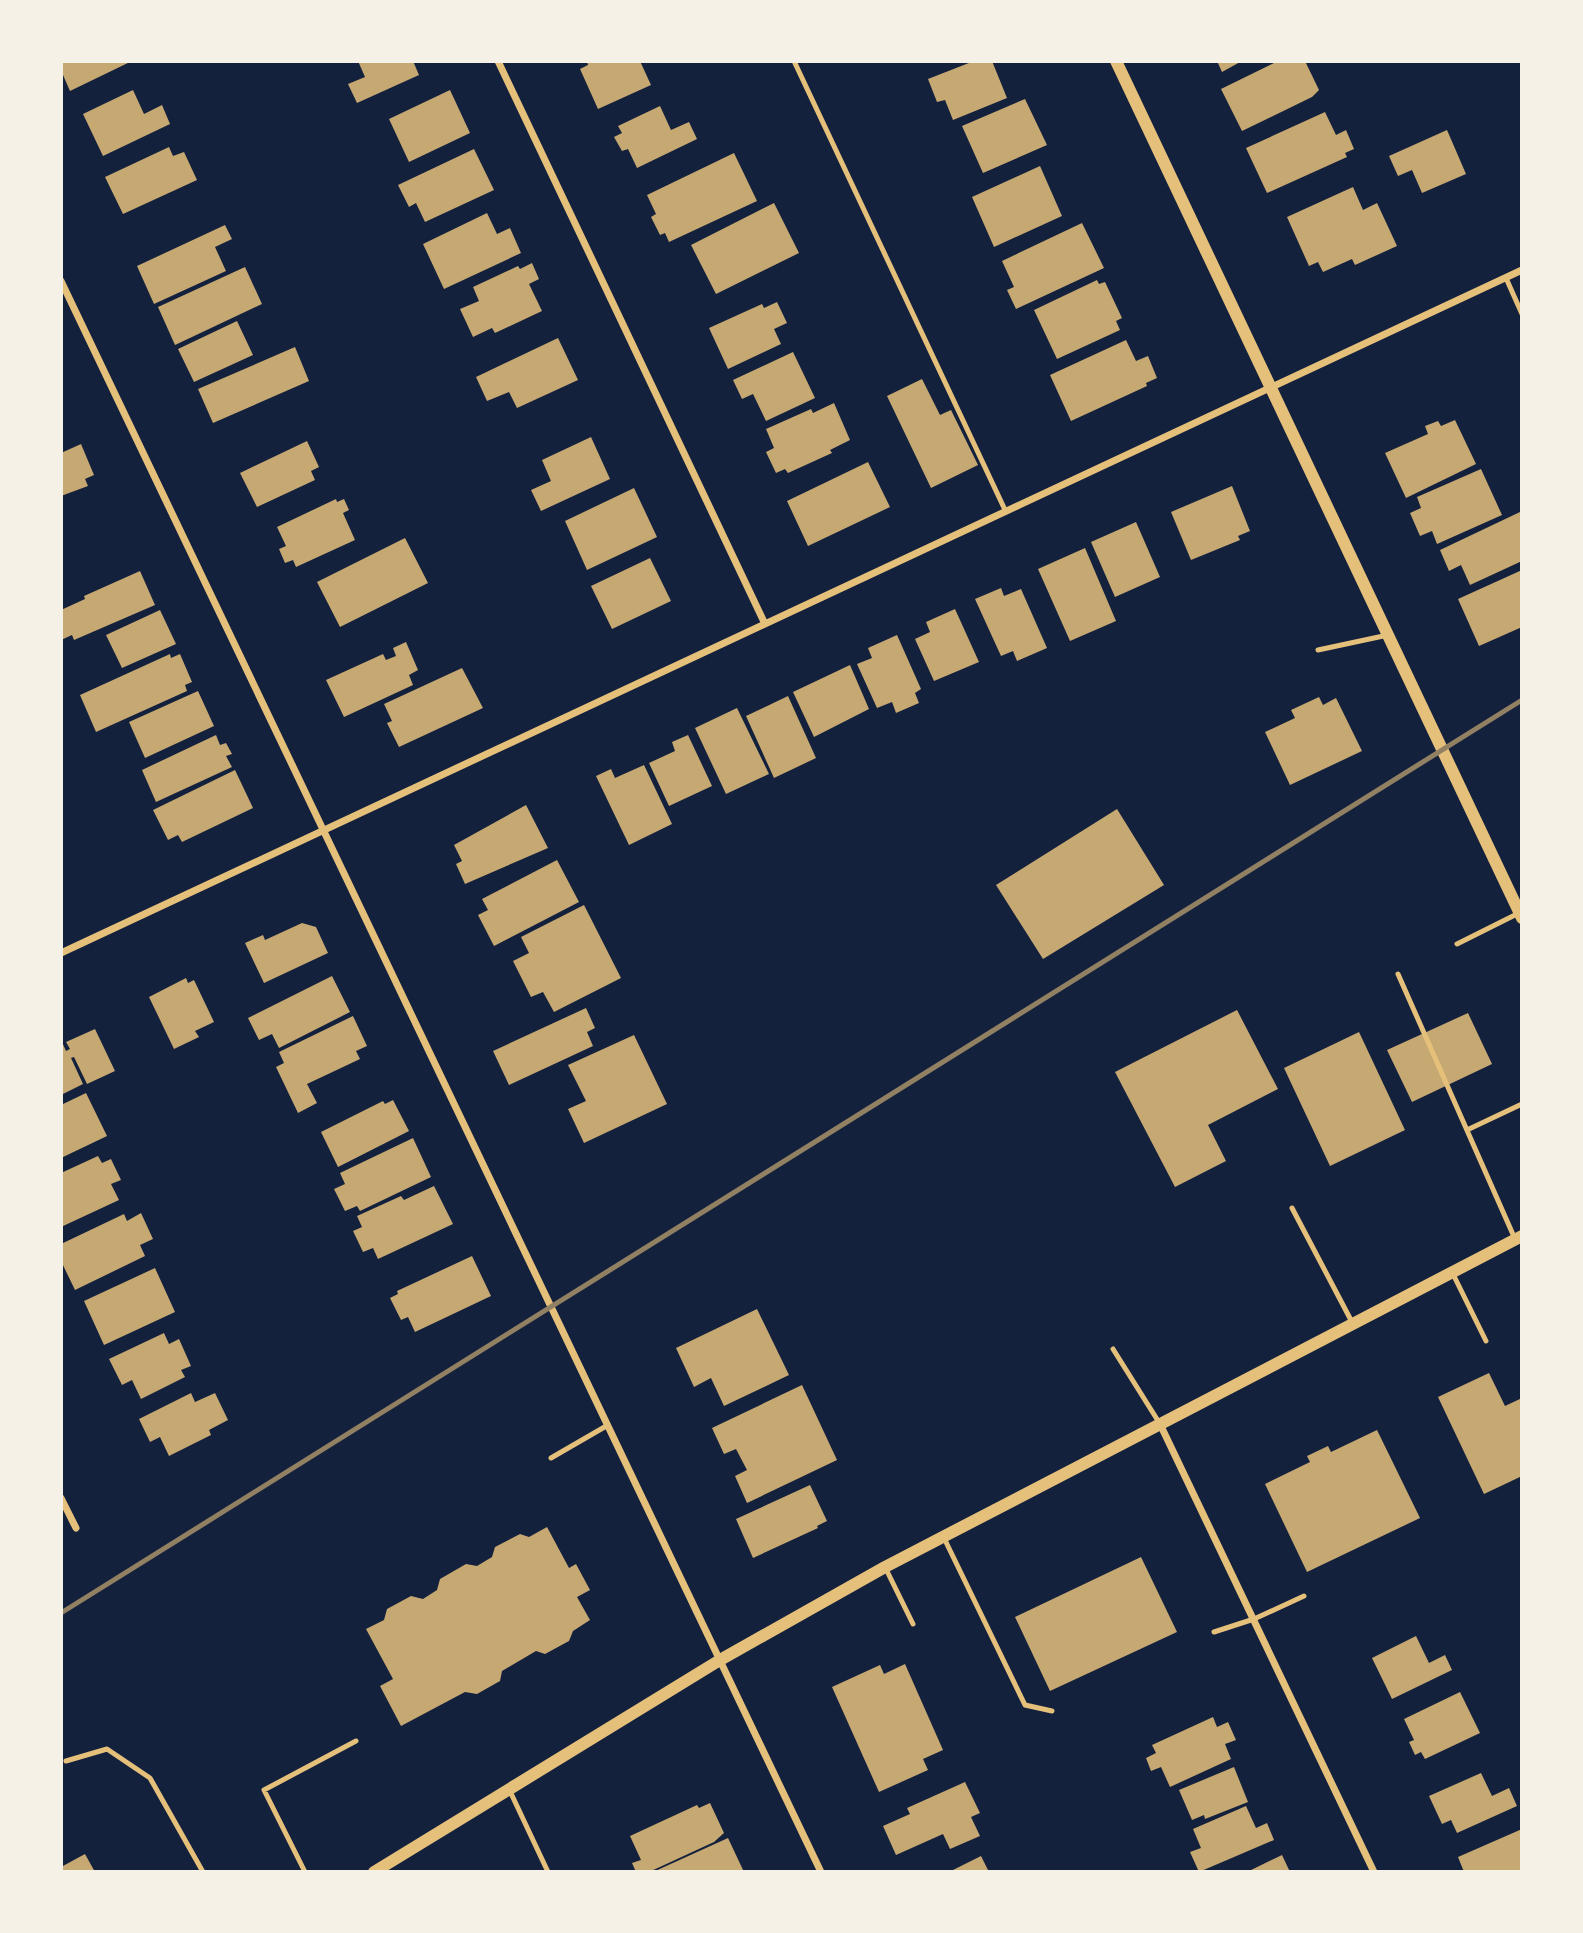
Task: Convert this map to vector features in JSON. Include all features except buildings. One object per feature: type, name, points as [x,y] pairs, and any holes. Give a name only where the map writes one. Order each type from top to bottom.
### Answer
[{"type":"street","points":[[498,61],[765,624]]},
{"type":"street","points":[[1116,61],[1520,915]]},
{"type":"street","points":[[61,953],[1522,270]]},
{"type":"street","points":[[61,281],[821,1872]]},
{"type":"street","points":[[374,1872],[720,1660],[885,1567],[1518,1237]]},
{"type":"street","points":[[1160,1424],[1374,1872]]},
{"type":"street","points":[[61,1498],[76,1528]]},
{"type":"lane","points":[[794,61],[1006,512]]},
{"type":"lane","points":[[1506,278],[1522,314]]},
{"type":"lane","points":[[1318,650],[1388,635]]},
{"type":"lane","points":[[1457,944],[1520,915]]},
{"type":"lane","points":[[1398,974],[1518,1237]]},
{"type":"lane","points":[[1467,1130],[1522,1104]]},
{"type":"lane","points":[[1292,1208],[1353,1324]]},
{"type":"lane","points":[[1452,1272],[1486,1340]]},
{"type":"lane","points":[[1114,1349],[1160,1424]]},
{"type":"lane","points":[[551,1458],[608,1425]]},
{"type":"lane","points":[[944,1538],[1024,1705],[1052,1711]]},
{"type":"lane","points":[[885,1567],[913,1624]]},
{"type":"lane","points":[[1214,1632],[1254,1619],[1304,1596]]},
{"type":"lane","points":[[305,1872],[264,1790],[356,1741]]},
{"type":"lane","points":[[66,1761],[107,1749],[150,1778],[203,1872]]},
{"type":"lane","points":[[509,1789],[548,1872]]},
{"type":"railway","points":[[61,1613],[1522,700]]}]
